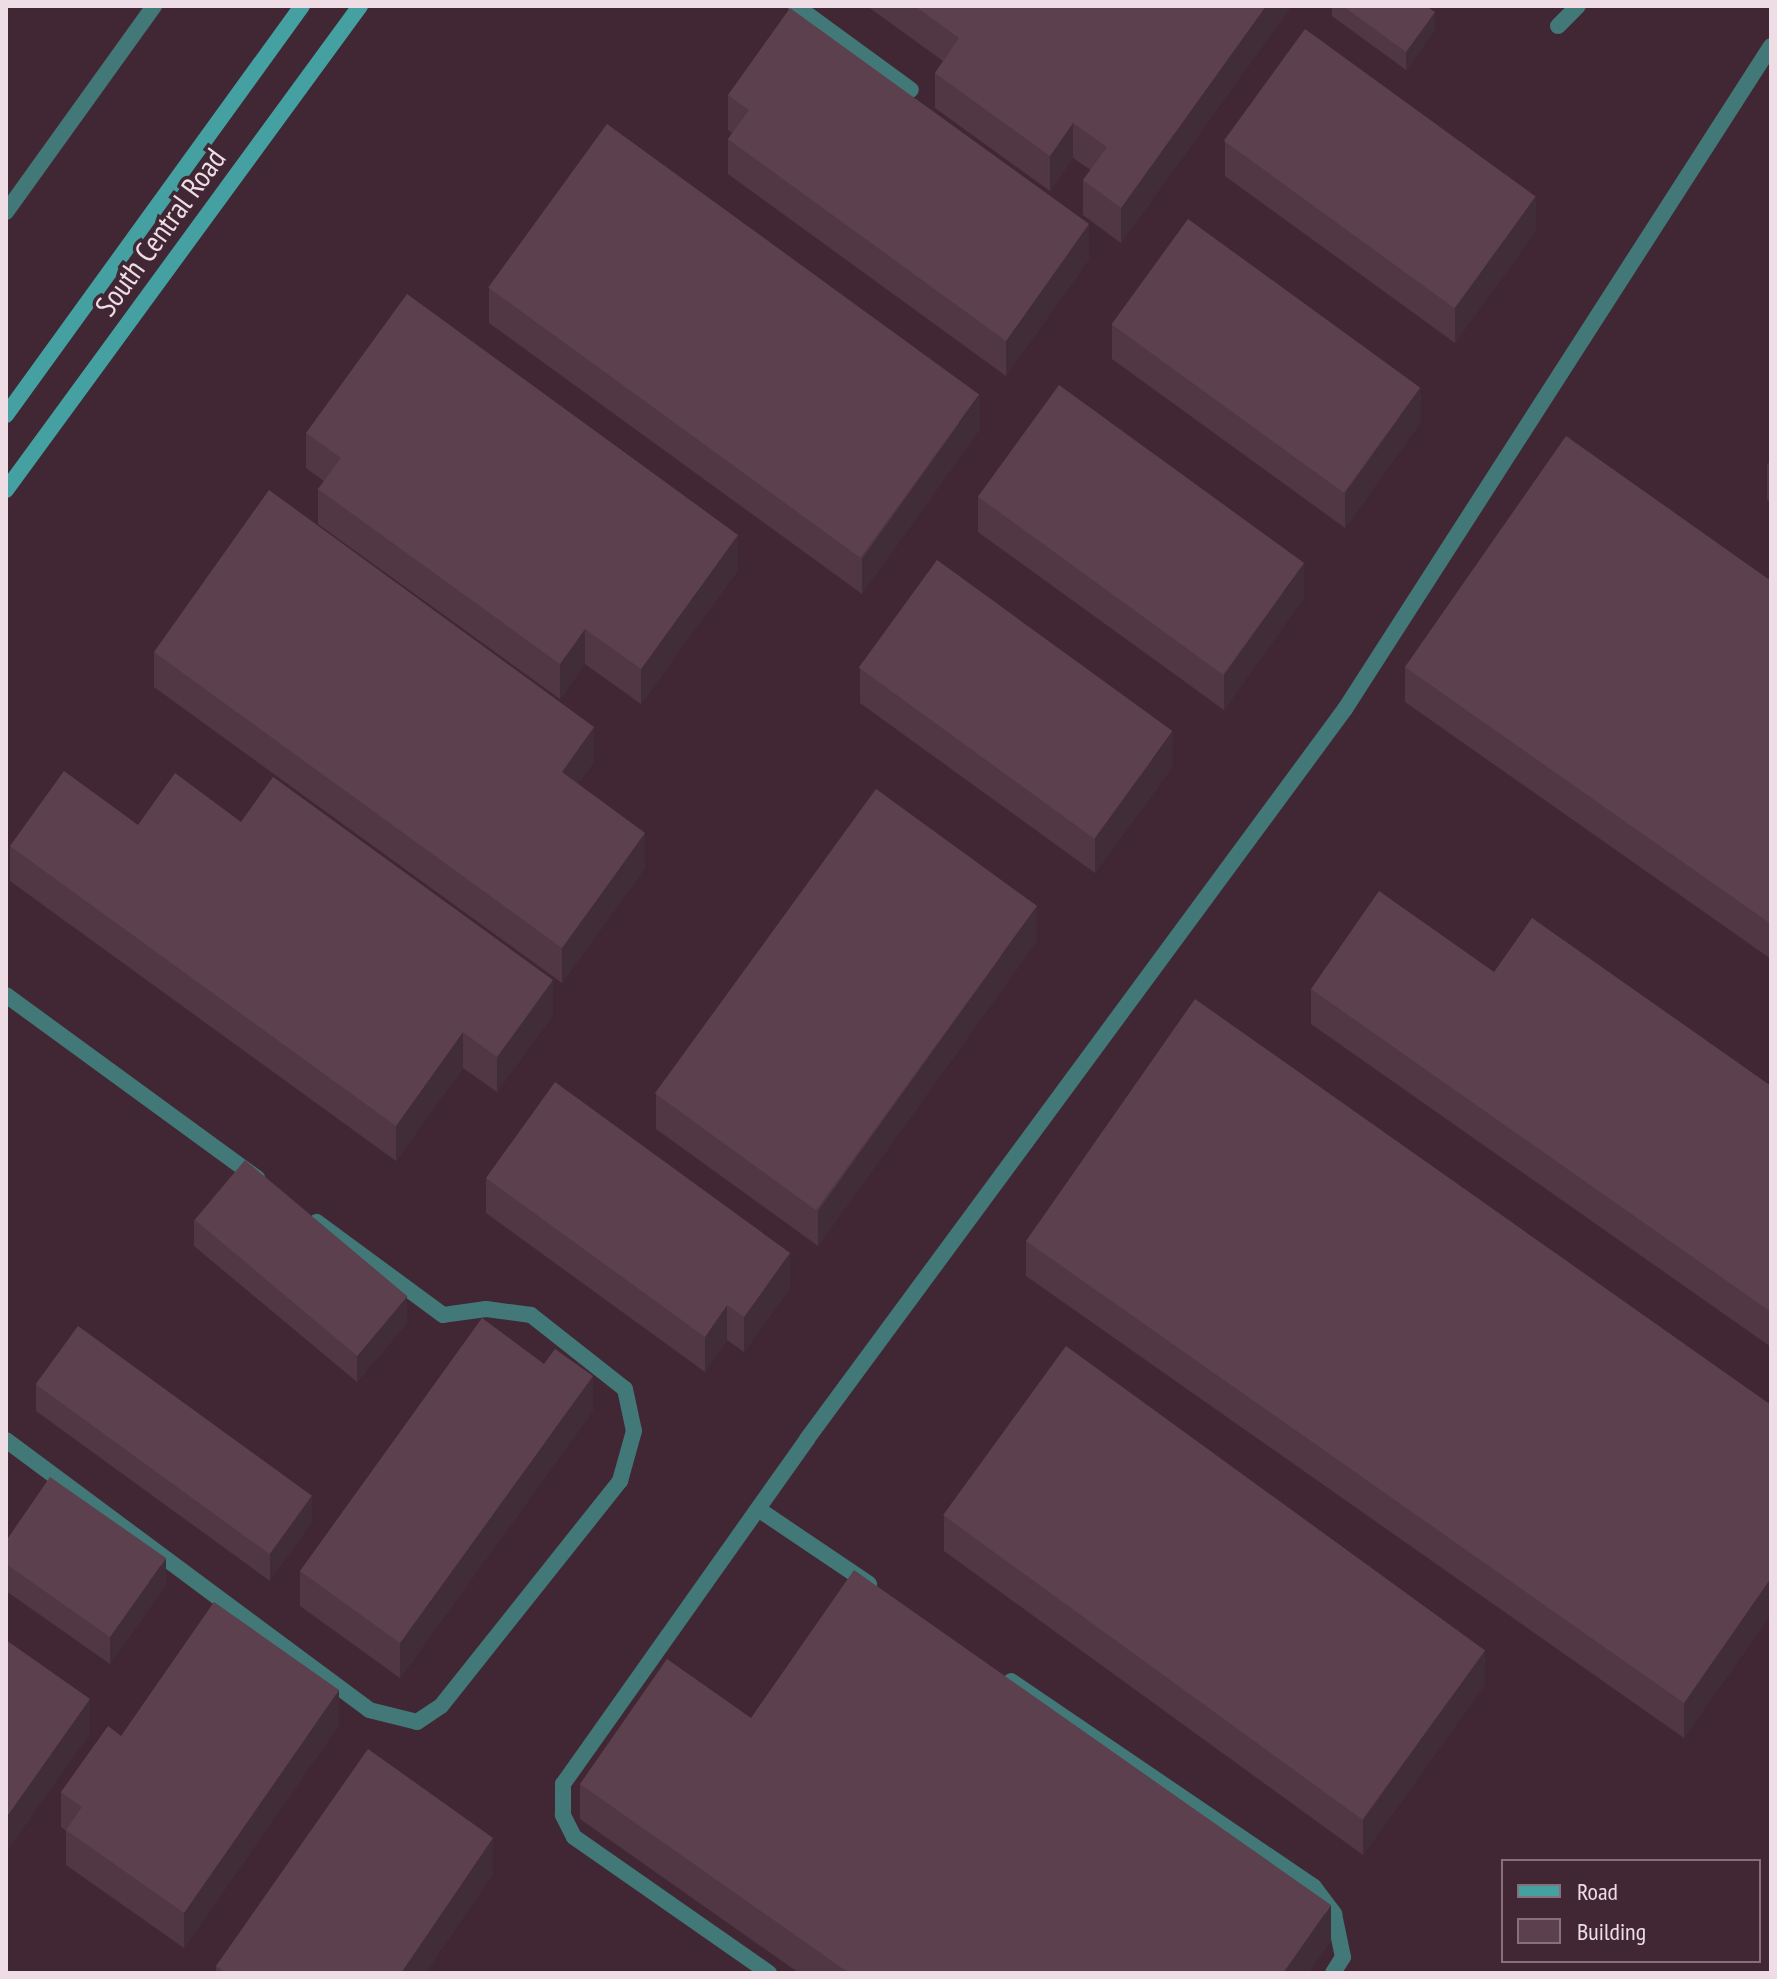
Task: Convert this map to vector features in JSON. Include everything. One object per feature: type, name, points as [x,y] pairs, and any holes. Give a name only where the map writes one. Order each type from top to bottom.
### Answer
[{"type":"main road","name":"South Central Road","points":[[6,415],[302,6]]},
{"type":"main road","name":"South Central Road","points":[[6,490],[360,6]]},
{"type":"street","points":[[6,212],[154,6]]},
{"type":"street","points":[[796,6],[911,90]]},
{"type":"street","points":[[1558,26],[1578,6]]},
{"type":"street","points":[[769,1973],[574,1837],[563,1815],[563,1784],[807,1439],[1345,709],[1771,46]]},
{"type":"street","points":[[6,995],[276,1192]]},
{"type":"street","points":[[6,1440],[369,1710],[417,1722],[441,1706],[620,1481],[634,1431],[625,1389],[531,1315],[486,1309],[443,1315],[302,1211]]},
{"type":"street","points":[[758,1509],[887,1597]]},
{"type":"street","points":[[991,1667],[1314,1887],[1334,1914],[1343,1957],[1333,1973]]},
{"type":"building","points":[[915,6],[1266,6],[1121,208],[1083,180],[1107,147],[1073,123],[1050,156],[935,73],[959,38]]},
{"type":"building","points":[[1343,6],[1426,6],[1435,12],[1406,52]]},
{"type":"building","points":[[790,8],[1089,224],[1006,341],[728,139],[749,110],[728,95]]},
{"type":"building","points":[[1305,29],[1536,197],[1454,308],[1224,141]]},
{"type":"building","points":[[607,124],[979,394],[860,558],[488,287]]},
{"type":"building","points":[[1188,219],[1420,388],[1344,493],[1112,324]]},
{"type":"building","points":[[407,294],[738,535],[641,669],[585,629],[560,664],[318,489],[341,458],[306,433]]},
{"type":"building","points":[[1059,385],[1304,563],[1223,675],[978,497]]},
{"type":"building","points":[[1566,436],[1771,581],[1771,924],[1405,667]]},
{"type":"building","points":[[269,490],[594,727],[562,772],[645,833],[562,948],[154,652]]},
{"type":"building","points":[[937,560],[1172,731],[1094,839],[859,668]]},
{"type":"building","points":[[64,771],[138,825],[175,773],[241,822],[273,777],[553,980],[497,1057],[463,1032],[396,1126],[10,846]]},
{"type":"building","points":[[876,789],[1037,906],[816,1210],[655,1093]]},
{"type":"building","points":[[1379,891],[1494,972],[1532,918],[1771,1086],[1771,1312],[1311,989]]},
{"type":"building","points":[[1195,999],[1771,1405],[1771,1578],[1684,1703],[1026,1241]]},
{"type":"building","points":[[555,1082],[790,1253],[744,1317],[727,1305],[705,1337],[486,1178]]},
{"type":"building","points":[[245,1160],[407,1296],[357,1356],[195,1220]]},
{"type":"building","points":[[482,1318],[544,1364],[555,1349],[593,1376],[400,1643],[300,1571]]},
{"type":"building","points":[[78,1326],[312,1496],[269,1554],[36,1384]]},
{"type":"building","points":[[1066,1346],[1485,1650],[1362,1820],[943,1515]]},
{"type":"building","points":[[50,1477],[166,1558],[110,1637],[6,1564],[6,1541]]},
{"type":"building","points":[[854,1570],[1331,1905],[1283,1973],[849,1973],[580,1784],[667,1659],[751,1718]]},
{"type":"building","points":[[214,1602],[339,1690],[184,1913],[66,1830],[82,1807],[61,1792],[108,1726],[121,1736]]},
{"type":"building","points":[[6,1640],[90,1699],[6,1818]]},
{"type":"building","points":[[368,1749],[493,1838],[401,1973],[226,1973],[216,1966]]}]
